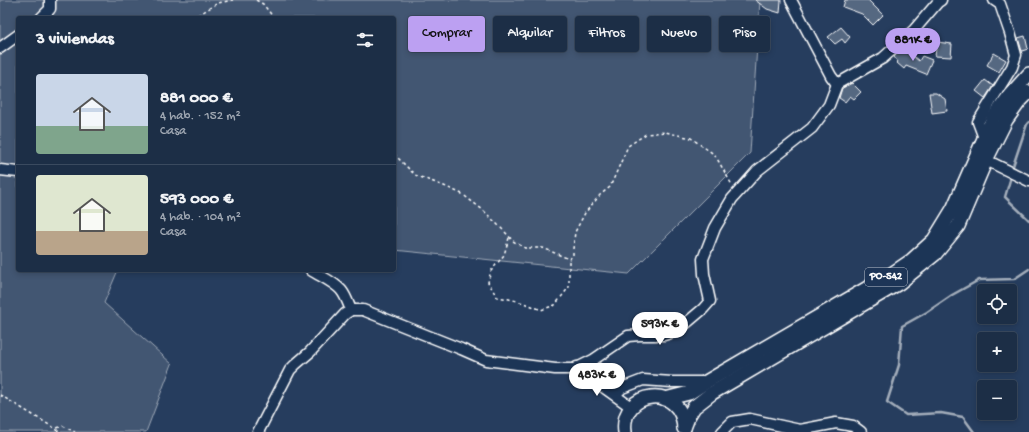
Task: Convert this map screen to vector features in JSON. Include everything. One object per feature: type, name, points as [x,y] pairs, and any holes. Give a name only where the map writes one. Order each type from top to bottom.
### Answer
[{"type":"main road","name":"PO-542","points":[[631,407],[637,402],[650,397],[665,398],[689,393],[883,279],[912,260],[934,240],[953,209],[994,118],[1010,94],[1029,74]]},
{"type":"main road","name":"PO-542","points":[[683,430],[694,407],[712,393],[899,283],[935,254],[958,226],[986,160],[1006,120],[1019,102],[1029,92]]},
{"type":"main road","name":"PO-542","points":[[665,398],[673,403],[679,410],[683,418],[683,430]]},
{"type":"main road","points":[[625,432],[625,418],[631,407]]},
{"type":"street","points":[[43,16],[50,9],[50,0]]},
{"type":"street","points":[[791,0],[831,76],[837,84]]},
{"type":"street","points":[[258,432],[290,370],[310,352],[345,314],[351,310],[363,310],[377,315],[486,360],[555,369],[575,369],[593,360],[628,336],[664,335],[677,331],[703,309],[710,301],[704,274],[703,259],[715,228],[732,199],[757,171],[812,128],[829,105],[837,84],[884,58],[914,30],[941,0]]},
{"type":"street","points":[[984,138],[978,122],[1012,67],[1016,55],[1010,33],[998,1]]},
{"type":"street","points":[[0,48],[16,36]]},
{"type":"street","points":[[986,160],[1029,181]]},
{"type":"street","points":[[0,170],[16,172]]},
{"type":"street","points":[[314,272],[340,288],[346,297],[351,310]]},
{"type":"street","points":[[577,368],[631,407]]},
{"type":"street","points":[[615,395],[622,388],[643,380],[706,382]]},
{"type":"street","points":[[722,432],[732,422],[750,419],[800,430],[836,423],[853,426],[861,432]]},
{"type":"path","points":[[196,16],[218,3],[233,0]]},
{"type":"path","points":[[256,0],[263,4],[272,16]]},
{"type":"path","points":[[569,259],[574,256],[573,249],[575,232],[585,213],[600,195],[610,187],[628,146],[646,134],[665,132],[691,138],[715,155],[732,185],[741,189]]},
{"type":"path","points":[[396,156],[415,175],[462,194],[483,210],[504,231],[512,242],[525,248],[543,248],[569,259]]},
{"type":"path","points":[[509,238],[504,255],[491,271],[488,282],[497,297],[529,304],[541,310],[555,305],[569,287],[569,259]]},
{"type":"path","points":[[0,394],[59,432]]},
{"type":"path","points":[[56,429],[63,426],[75,432]]},
{"type":"shaded area","points":[[0,0],[760,0],[759,16],[719,16],[719,52],[757,52],[750,153],[629,274],[396,250],[396,16],[16,16],[16,272],[117,272],[104,303],[172,364],[146,432],[0,432]]},
{"type":"building","points":[[755,0],[781,0],[780,13],[767,9]]},
{"type":"building","points":[[845,0],[868,0],[883,15],[873,25],[862,14],[843,7]]},
{"type":"building","points":[[841,27],[850,37],[845,43],[842,39],[835,44],[828,37]]},
{"type":"building","points":[[1025,36],[1028,49],[1022,51],[1018,38]]},
{"type":"building","points":[[937,42],[952,44],[951,57],[935,56]]},
{"type":"building","points":[[903,48],[919,61],[922,56],[932,60],[926,74],[906,66],[904,69],[897,63],[898,62],[894,57]]},
{"type":"building","points":[[994,53],[1006,60],[999,72],[987,65]]},
{"type":"building","points":[[985,80],[993,86],[985,98],[976,91]]},
{"type":"building","points":[[852,83],[861,92],[854,99],[850,96],[845,102],[839,98],[842,88]]},
{"type":"building","points":[[929,93],[936,93],[945,99],[947,111],[932,113]]},
{"type":"waterway","points":[[1013,166],[1029,122]]},
{"type":"waterway","points":[[1010,180],[1005,197],[1029,220]]},
{"type":"waterway","points":[[974,432],[963,417],[941,413],[906,415],[887,402],[899,365],[902,326],[979,280],[1014,279],[1029,269]]}]
